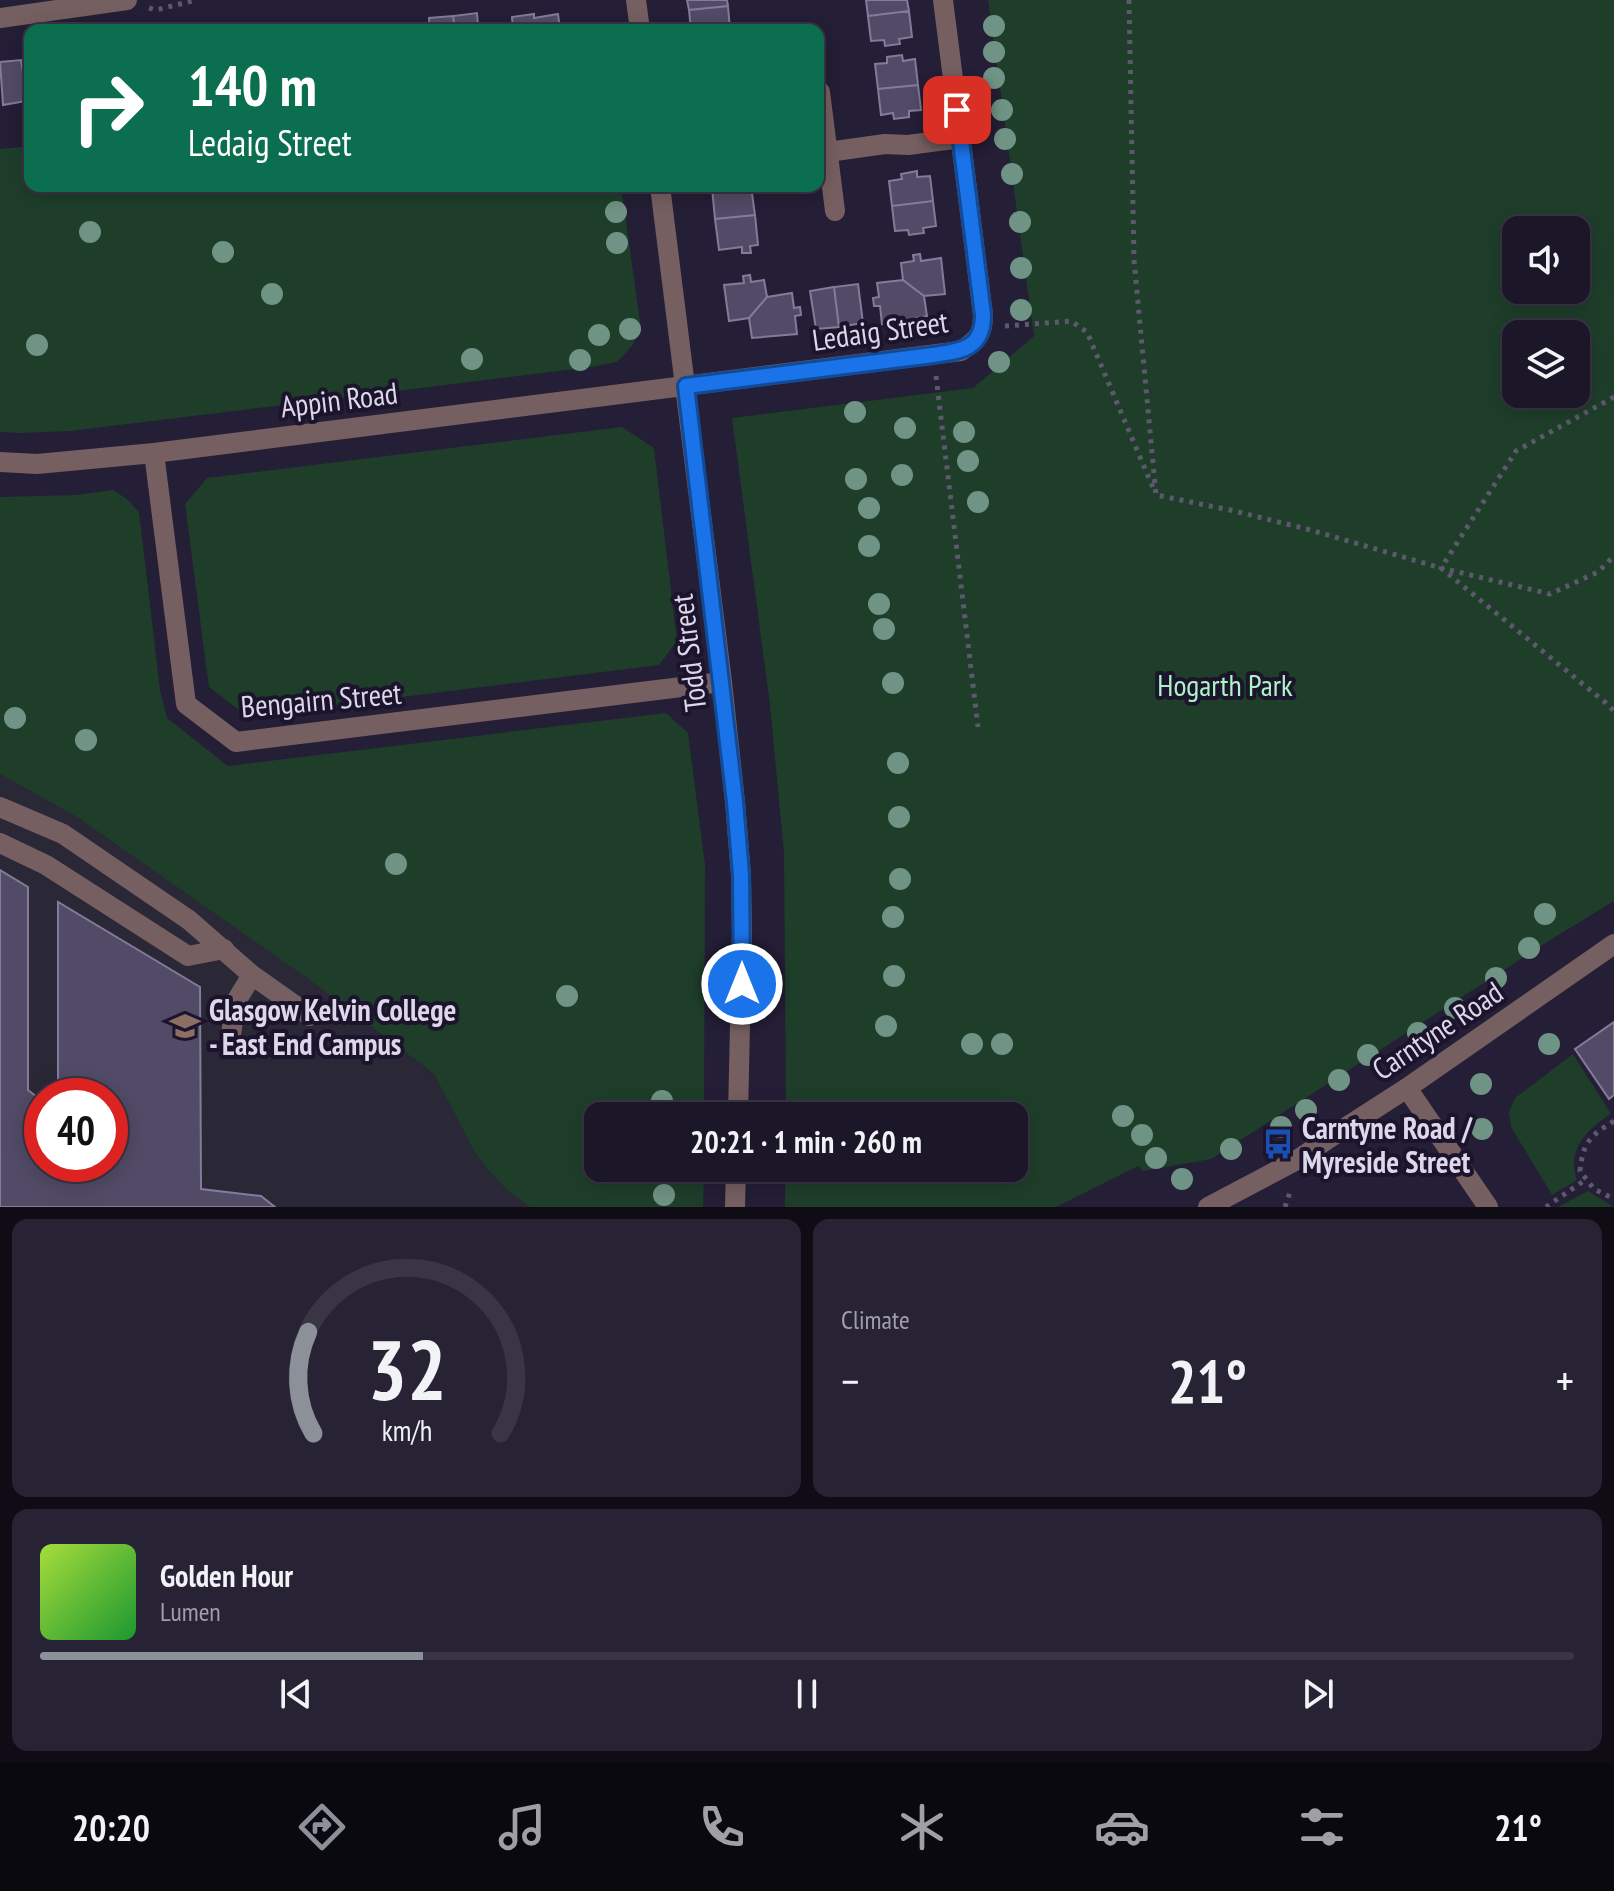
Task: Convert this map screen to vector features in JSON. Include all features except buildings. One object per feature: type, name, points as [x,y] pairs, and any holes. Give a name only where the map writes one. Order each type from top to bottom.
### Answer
[{"type":"street","points":[[636,0],[639,24]]},
{"type":"street","name":"Ledaig Street","points":[[686,386],[961,351],[976,342],[983,328],[983,315],[943,0]]},
{"type":"street","points":[[0,18],[126,1]]},
{"type":"street","points":[[824,122],[835,211]]},
{"type":"street","points":[[828,152],[961,138]]},
{"type":"street","name":"Todd Street","points":[[661,192],[735,802],[741,875],[742,1009],[739,1102]]},
{"type":"street","name":"Appin Road","points":[[0,462],[37,464],[154,453],[686,386]]},
{"type":"street","name":"Bengairn Street","points":[[154,453],[186,704],[236,742],[722,682]]},
{"type":"street","points":[[0,807],[63,834],[189,920],[252,975],[310,1016]]},
{"type":"street","points":[[0,843],[46,865],[188,956],[224,949]]},
{"type":"street","name":"Carntyne Road","points":[[1208,1207],[1297,1160],[1407,1088],[1614,944]]},
{"type":"street","points":[[231,1035],[235,1003],[252,975]]},
{"type":"street","points":[[1407,1088],[1488,1207]]},
{"type":"street","points":[[735,1207],[736,1182]]},
{"type":"path","points":[[126,1],[156,10],[196,0]]},
{"type":"path","points":[[1129,0],[1134,260],[1156,495]]},
{"type":"path","points":[[983,328],[1071,321],[1087,332],[1156,495]]},
{"type":"path","points":[[933,355],[978,727]]},
{"type":"path","points":[[1441,568],[1516,451],[1614,397]]},
{"type":"path","points":[[1156,495],[1307,529],[1441,568],[1550,594],[1598,572],[1614,556]]},
{"type":"path","points":[[1441,568],[1614,711]]},
{"type":"path","points":[[1614,1121],[1588,1141],[1582,1154],[1580,1171],[1594,1189],[1614,1199]]},
{"type":"path","points":[[1546,1207],[1585,1180]]},
{"type":"shaded area","name":"Glasgow Kelvin College - East End Campus","points":[[0,774],[77,817],[307,978],[434,1074],[473,1149],[488,1170],[507,1190],[530,1207],[0,1207]]},
{"type":"green space","name":"Hogarth Park","points":[[988,0],[1614,0],[1614,901],[1211,1159],[1143,1171],[1138,1166],[1056,1207],[785,1207],[785,1182],[1028,1182],[1028,1102],[786,1102],[784,853],[770,705],[732,418],[973,388],[1034,336]]},
{"type":"green space","points":[[24,147],[24,192],[622,192],[641,329],[632,346],[617,362],[591,367],[71,431],[0,432],[0,149]]},
{"type":"green space","points":[[622,427],[654,448],[677,641],[659,665],[247,716],[209,687],[185,504],[207,478]]},
{"type":"green space","points":[[113,490],[139,512],[160,690],[167,718],[228,766],[666,713],[688,733],[705,865],[704,1102],[584,1102],[584,1182],[704,1182],[703,1207],[530,1207],[507,1190],[488,1170],[473,1149],[434,1074],[307,978],[77,817],[0,774],[0,497],[77,495]]},
{"type":"green space","points":[[1573,1054],[1611,1114],[1594,1126],[1581,1141],[1574,1159],[1577,1180],[1552,1195],[1511,1127],[1509,1112],[1515,1098]]},
{"type":"green space","points":[[1588,1191],[1614,1207],[1558,1207]]},
{"type":"place","name":"Glasgow Kelvin College - East End Campus","points":[[185,1026]]},
{"type":"place","name":"Carntyne Road / Myreside Street","points":[[1278,1144]]},
{"type":"route","points":[[742,984],[741,875],[735,802],[686,386],[961,351],[976,342],[983,328],[983,315],[957,110]]}]
